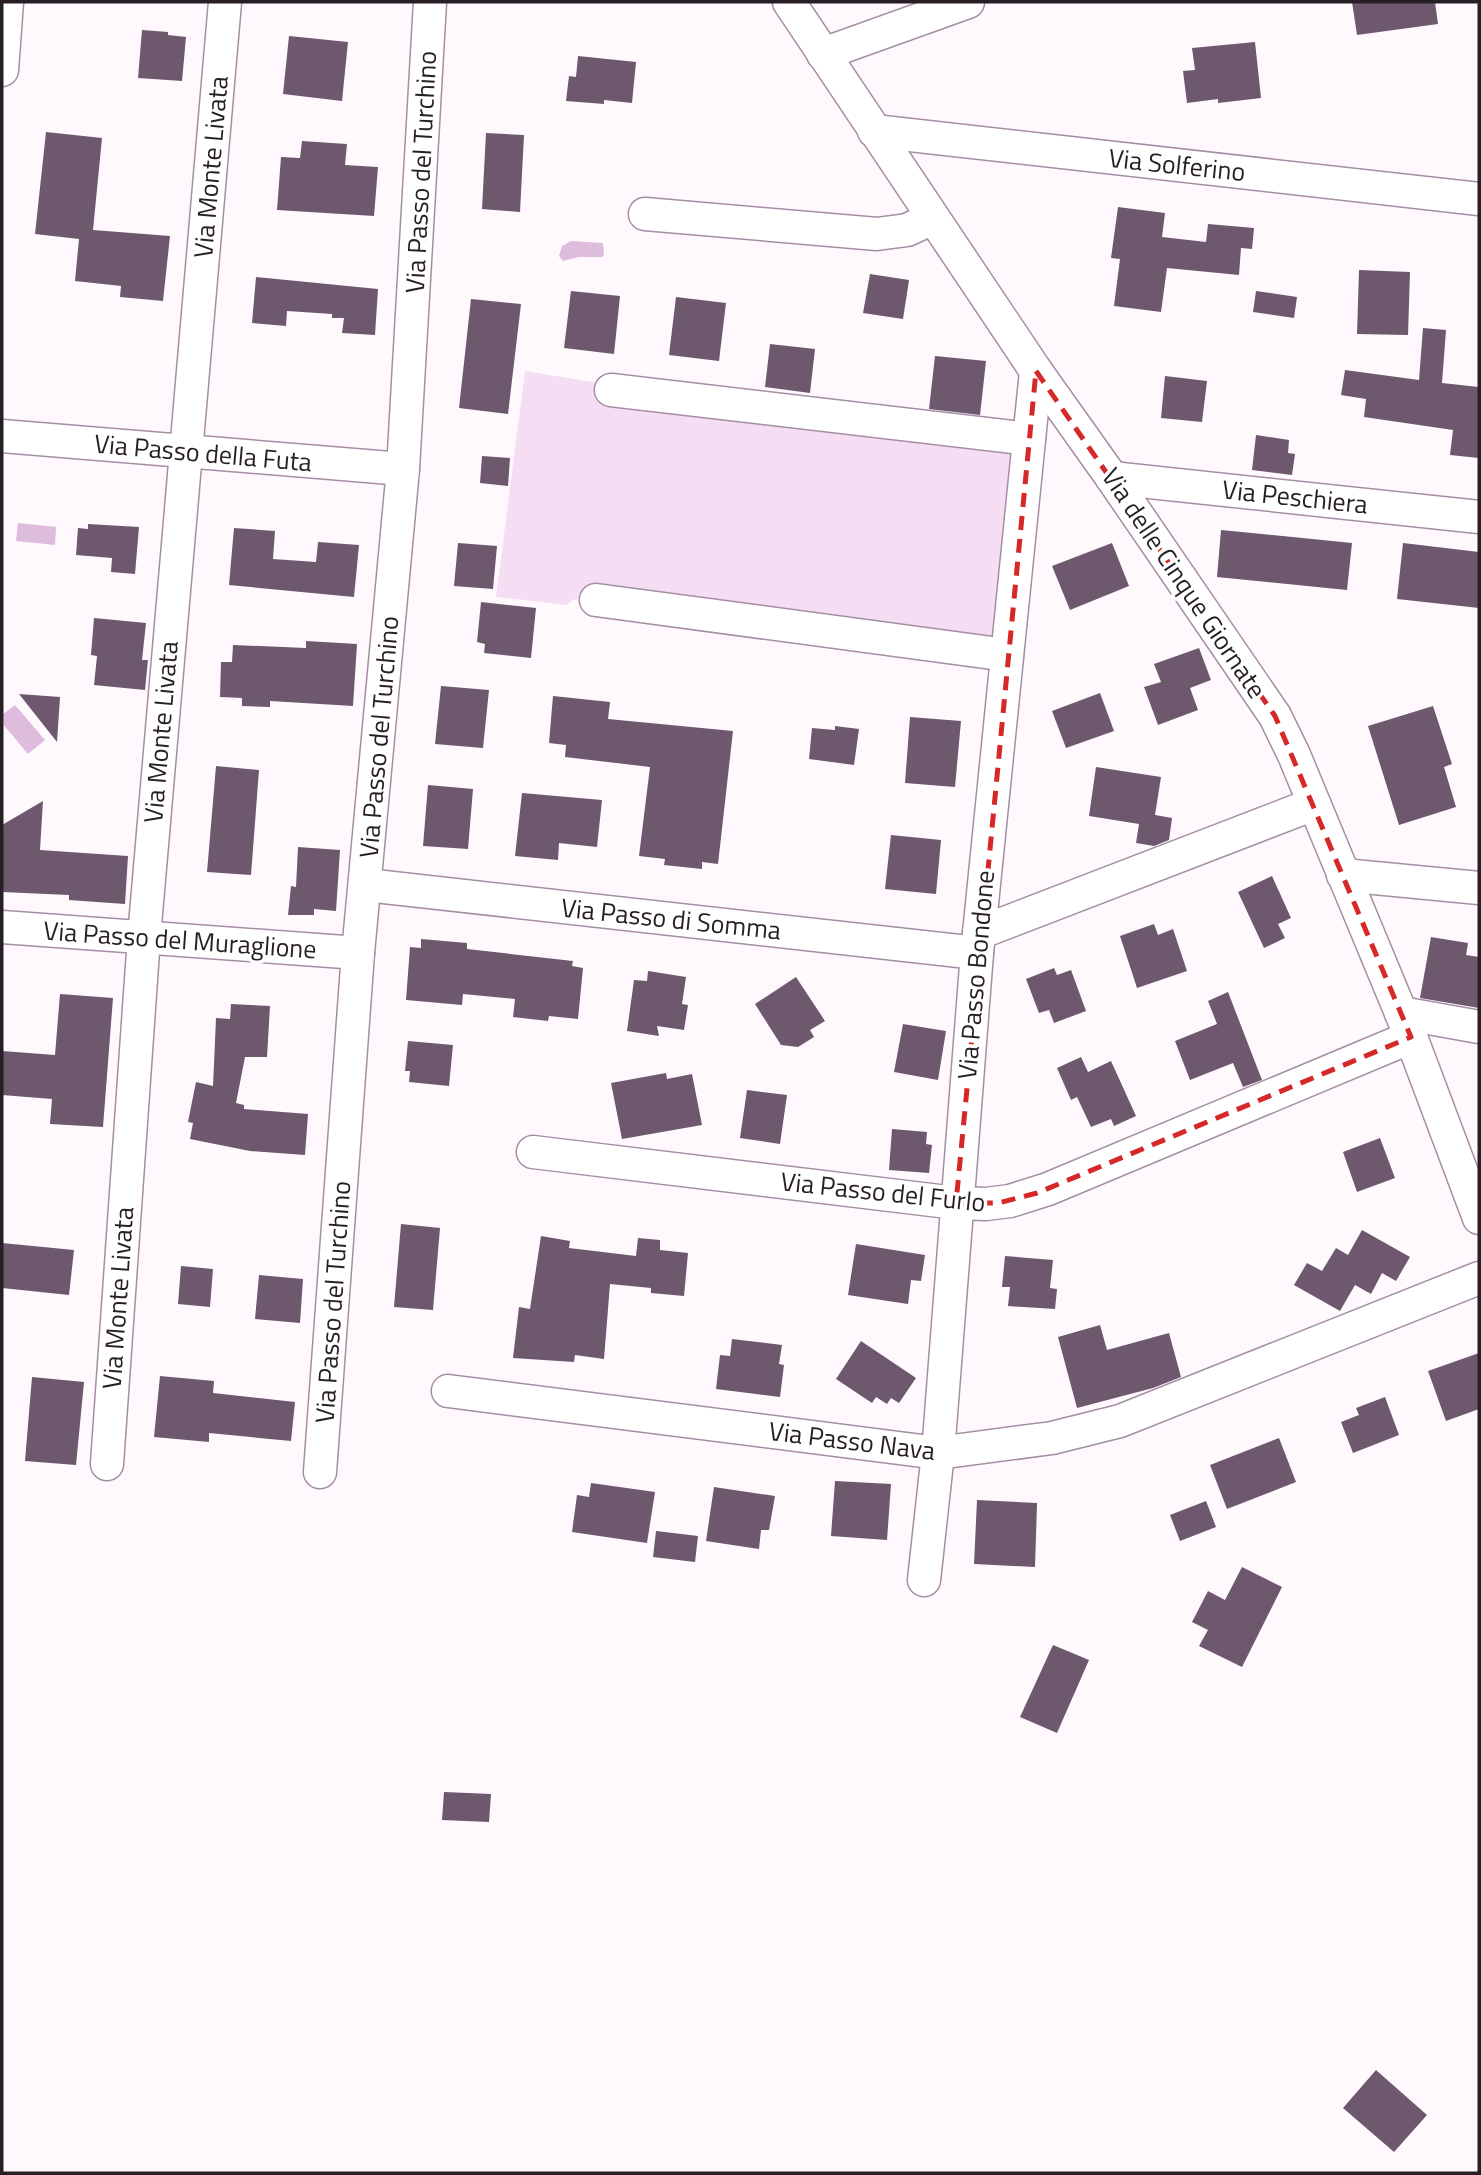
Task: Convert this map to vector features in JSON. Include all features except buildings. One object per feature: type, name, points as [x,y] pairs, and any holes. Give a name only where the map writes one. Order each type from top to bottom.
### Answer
[{"type":"street","points":[[2,70],[7,2]]},
{"type":"street","name":"Via Monte Livata","points":[[107,1464],[144,937],[225,2]]},
{"type":"street","name":"Via Passo del Turchino","points":[[320,1472],[358,953],[403,469],[430,2]]},
{"type":"street","name":"Via delle Cinque Giornate","points":[[789,2],[1036,372],[1275,716],[1406,1025],[1479,1218]]},
{"type":"street","points":[[823,54],[968,2]]},
{"type":"street","name":"Via Solferino","points":[[874,131],[1479,199]]},
{"type":"street","points":[[645,214],[877,234],[907,230],[933,218]]},
{"type":"street","name":"Via Passo Bondone","points":[[924,1580],[939,1453],[956,1203],[978,943],[1036,372]]},
{"type":"street","points":[[611,390],[1029,439]]},
{"type":"street","name":"Via Passo della Futa","points":[[2,436],[403,469]]},
{"type":"street","name":"Via Peschiera","points":[[1112,478],[1479,517]]},
{"type":"street","points":[[596,600],[1007,655]]},
{"type":"street","name":"Via Passo di Somma","points":[[366,885],[978,943],[1314,804]]},
{"type":"street","points":[[1343,875],[1479,888]]},
{"type":"street","name":"Via Passo del Muraglione","points":[[2,926],[358,953]]},
{"type":"street","points":[[1406,1025],[1479,1027]]},
{"type":"street","name":"Via Passo del Furlo","points":[[533,1152],[956,1203],[998,1203],[1037,1194],[1406,1025]]},
{"type":"street","name":"Via Passo Nava","points":[[448,1391],[939,1453],[1059,1437],[1136,1416],[1479,1278]]},
{"type":"highlighted area","points":[[1036,371],[1275,716],[1411,1037],[1037,1193],[998,1203],[956,1203]]},
{"type":"shaded area","points":[[571,241],[603,243],[604,255],[563,261],[559,256],[562,246]]},
{"type":"shaded area","points":[[525,371],[1021,451],[1005,640],[588,596],[571,601],[567,605],[496,597]]},
{"type":"shaded area","points":[[18,523],[56,527],[55,545],[16,541]]},
{"type":"shaded area","points":[[15,705],[45,740],[28,754],[2,723],[2,715]]}]
